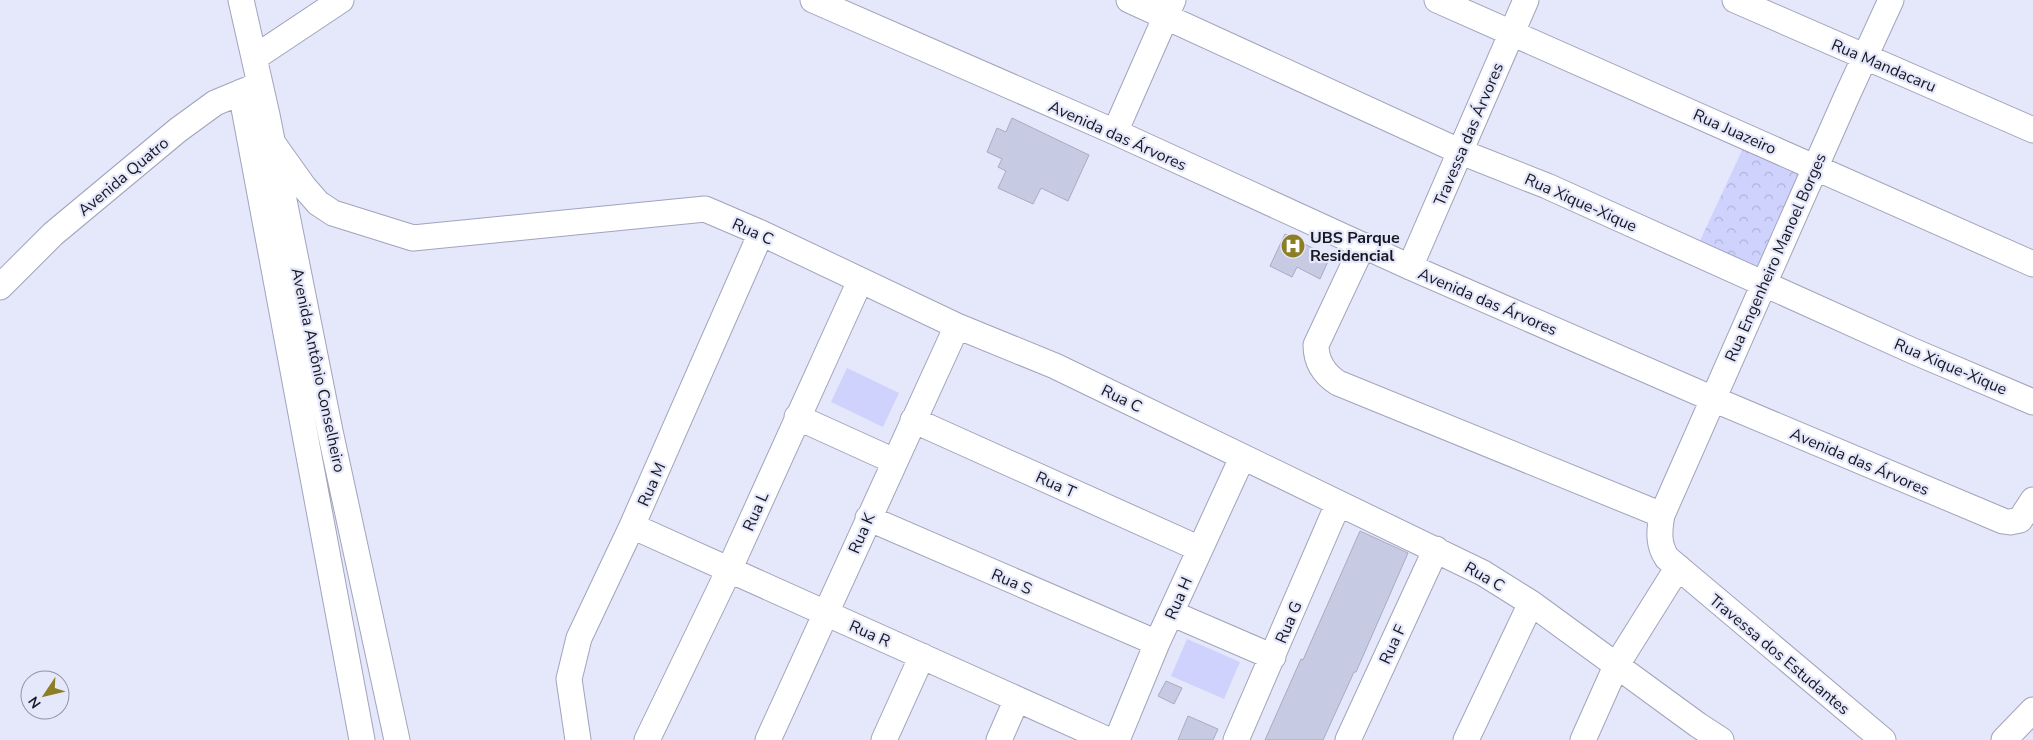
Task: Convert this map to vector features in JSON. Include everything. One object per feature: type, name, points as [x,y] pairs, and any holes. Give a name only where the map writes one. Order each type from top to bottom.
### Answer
[{"type":"street","name":"Avenida Antônio Conselheiro","points":[[241,0],[254,58],[250,88],[272,142],[328,421],[396,740]]},
{"type":"street","points":[[254,58],[341,0]]},
{"type":"street","name":"Avenida das Árvores","points":[[813,0],[1115,132],[1410,267],[1713,399],[2003,520],[2015,522],[2020,520],[2030,506]]},
{"type":"street","name":"Rua Xique-Xique","points":[[1129,0],[1169,8],[1461,152],[1547,186],[1913,351],[2033,402]]},
{"type":"street","name":"Rua Juazeiro","points":[[1437,0],[2033,264]]},
{"type":"street","name":"Travessa das Árvores","points":[[1410,267],[1526,0]]},
{"type":"street","name":"Rua Mandacaru","points":[[1735,0],[2033,130]]},
{"type":"street","name":"Rua Engenheiro Manoel Borges","points":[[1662,515],[1815,167],[1891,0]]},
{"type":"street","points":[[1115,132],[1169,8]]},
{"type":"street","points":[[250,88],[362,740]]},
{"type":"street","name":"Avenida Quatro","points":[[0,287],[52,234],[178,130],[215,103],[250,88]]},
{"type":"street","name":"Rua C","points":[[272,142],[304,187],[318,203],[333,213],[413,238],[705,209],[762,233],[957,326],[1055,366],[1483,573],[1531,603],[1616,666],[1695,733],[1721,740]]},
{"type":"street","name":"Rua M","points":[[578,740],[569,679],[579,638],[632,526],[762,233]]},
{"type":"street","points":[[1363,245],[1316,345],[1316,356],[1320,366],[1331,379],[1338,384],[1662,515]]},
{"type":"street","name":"Rua L","points":[[644,739],[729,570],[797,416],[860,281]]},
{"type":"street","name":"Rua K","points":[[768,740],[912,420],[957,326]]},
{"type":"street","points":[[797,416],[894,461]]},
{"type":"street","name":"Rua T","points":[[912,420],[1200,549]]},
{"type":"street","name":"Rua H","points":[[1117,740],[1157,644],[1242,458]]},
{"type":"street","name":"Rua G","points":[[1236,740],[1338,504]]},
{"type":"street","name":"Travessa dos Estudantes","points":[[1662,515],[1659,530],[1663,552],[1678,567],[1883,740]]},
{"type":"street","name":"Rua S","points":[[868,518],[1157,644]]},
{"type":"street","name":"Rua R","points":[[632,526],[1108,740]]},
{"type":"street","name":"Rua F","points":[[1348,740],[1436,549]]},
{"type":"street","points":[[1583,740],[1616,666],[1678,567]]},
{"type":"street","points":[[1466,740],[1531,603]]},
{"type":"street","points":[[1171,613],[1273,657]]},
{"type":"street","points":[[884,740],[922,656]]},
{"type":"street","points":[[999,740],[1017,699]]},
{"type":"street","points":[[2004,740],[2033,710]]},
{"type":"green space","points":[[1746,142],[1807,171],[1760,274],[1698,245]]},
{"type":"green space","points":[[847,368],[899,393],[883,427],[831,402]]},
{"type":"green space","points":[[1187,639],[1240,662],[1224,699],[1171,676]]},
{"type":"building","points":[[1012,118],[1089,155],[1068,201],[1041,188],[1033,204],[998,188],[1006,171],[998,167],[1002,159],[987,152],[997,128],[1006,132]]},
{"type":"building","name":"UBS Parque Residencial","points":[[1285,234],[1330,257],[1320,279],[1297,267],[1292,277],[1270,266]]},
{"type":"building","points":[[1360,531],[1408,553],[1356,672],[1354,672],[1323,740],[1265,740],[1301,659],[1303,660]]},
{"type":"building","points":[[1166,681],[1182,688],[1174,704],[1158,696]]},
{"type":"building","points":[[1188,716],[1218,729],[1213,740],[1178,740]]},
{"type":"place","name":"UBS Parque Residencial","points":[[1293,246]]}]
